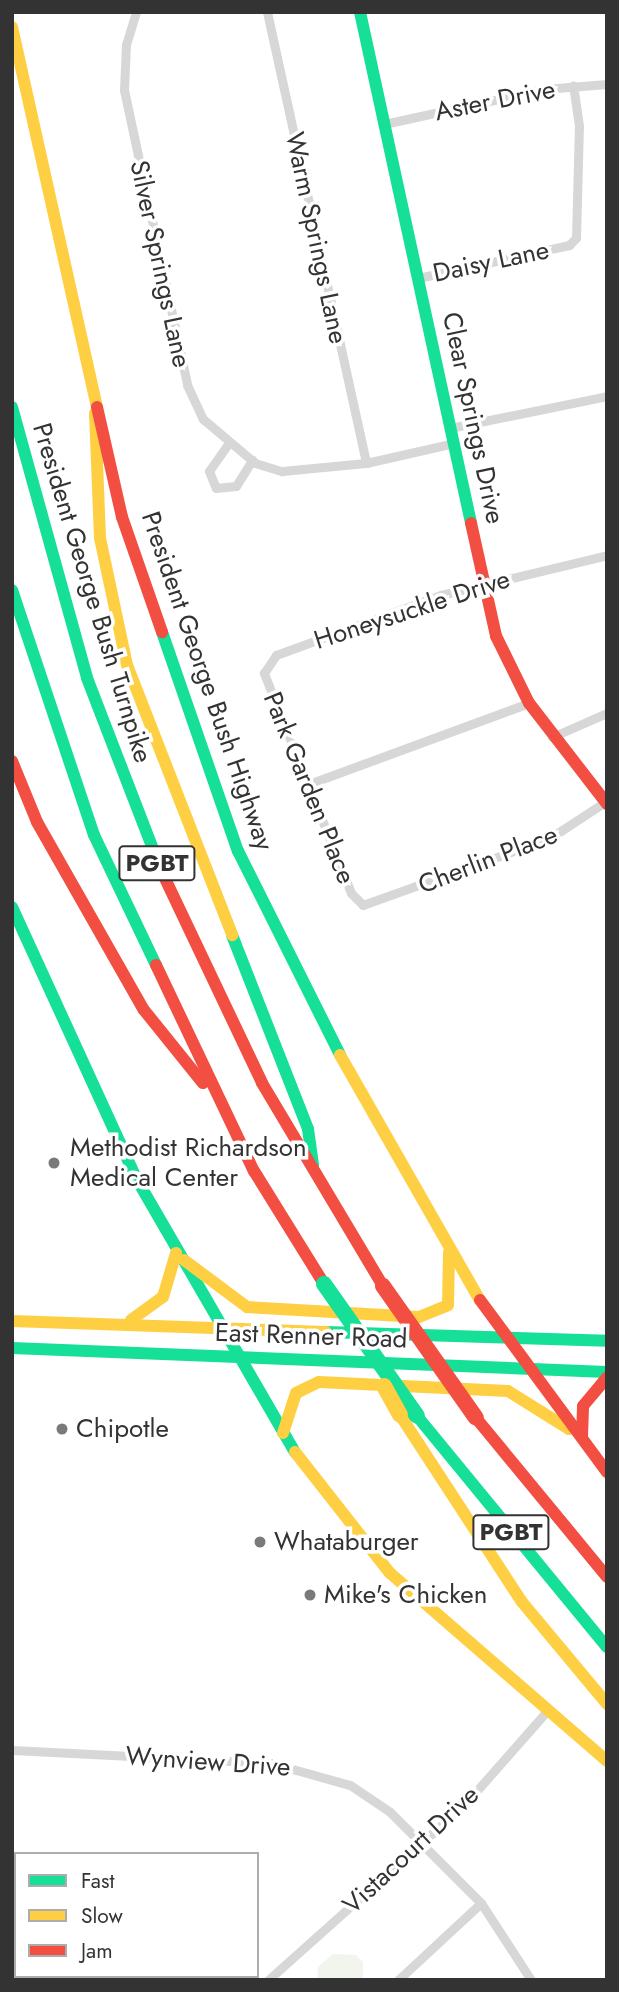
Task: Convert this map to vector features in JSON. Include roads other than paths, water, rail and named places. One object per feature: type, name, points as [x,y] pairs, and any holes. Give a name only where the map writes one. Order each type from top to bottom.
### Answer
[{"type":"main road","name":"Clear Springs Drive","points":[[360,12],[496,636],[529,703],[551,737],[606,803]]},
{"type":"main road","name":"President George Bush Highway","points":[[12,27],[94,413],[142,586],[239,851],[380,1134],[449,1251],[504,1337],[607,1472]]},
{"type":"main road","name":"President George Bush Turnpike","points":[[12,407],[67,613],[127,794],[226,1012],[314,1175],[383,1286],[476,1418],[607,1577]]},
{"type":"main road","points":[[94,413],[100,538],[127,665],[308,1129],[314,1175]]},
{"type":"main road","name":"PGBT","points":[[12,590],[94,835],[220,1103],[324,1284],[360,1341],[417,1416],[607,1647]]},
{"type":"main road","points":[[12,761],[37,822],[144,1010],[220,1103]]},
{"type":"main road","points":[[12,907],[72,1046],[176,1253],[283,1433],[392,1575],[546,1712],[607,1761]]},
{"type":"main road","points":[[176,1253],[247,1307],[419,1317],[447,1304],[449,1251]]},
{"type":"main road","points":[[125,1323],[156,1307],[172,1279],[176,1253]]},
{"type":"main road","name":"East Renner Road","points":[[12,1321],[607,1341]]},
{"type":"main road","points":[[360,1341],[400,1415],[522,1602],[607,1704]]},
{"type":"main road","name":"East Renner Road","points":[[12,1348],[607,1374]]},
{"type":"main road","points":[[583,1440],[583,1406],[607,1374]]},
{"type":"main road","points":[[283,1433],[296,1393],[319,1382],[508,1391],[583,1440]]},
{"type":"street","name":"Silver Springs Lane","points":[[136,12],[123,70],[187,385],[203,419],[228,444],[252,460],[307,472],[366,463],[452,436],[607,396]]},
{"type":"street","name":"Warm Springs Lane","points":[[267,12],[366,463]]},
{"type":"street","name":"Aster Drive","points":[[384,124],[573,86],[607,84]]},
{"type":"street","name":"Daisy Lane","points":[[418,278],[569,245],[576,238],[579,126],[573,86]]},
{"type":"street","points":[[228,444],[209,471],[216,488],[232,488],[252,460]]},
{"type":"street","name":"Honeysuckle Drive","points":[[265,666],[276,655],[484,583],[607,555]]},
{"type":"street","name":"Park Garden Place","points":[[265,666],[306,785],[351,893],[363,905]]},
{"type":"street","points":[[306,785],[529,703]]},
{"type":"street","points":[[551,737],[607,713]]},
{"type":"street","name":"Cherlin Place","points":[[363,905],[550,838],[606,803]]},
{"type":"street","name":"Vistacourt Drive","points":[[268,1980],[422,1843],[546,1712]]},
{"type":"street","name":"Wynview Drive","points":[[12,1750],[314,1770],[350,1785],[422,1843],[481,1903],[531,1980]]},
{"type":"street","points":[[398,1980],[481,1903]]},
{"type":"place","name":"Methodist Richardson Medical Center","points":[[54,1163]]},
{"type":"place","name":"Chipotle","points":[[62,1429]]},
{"type":"place","name":"Whataburger","points":[[260,1542]]},
{"type":"place","name":"Mike's Chicken","points":[[310,1595]]}]
